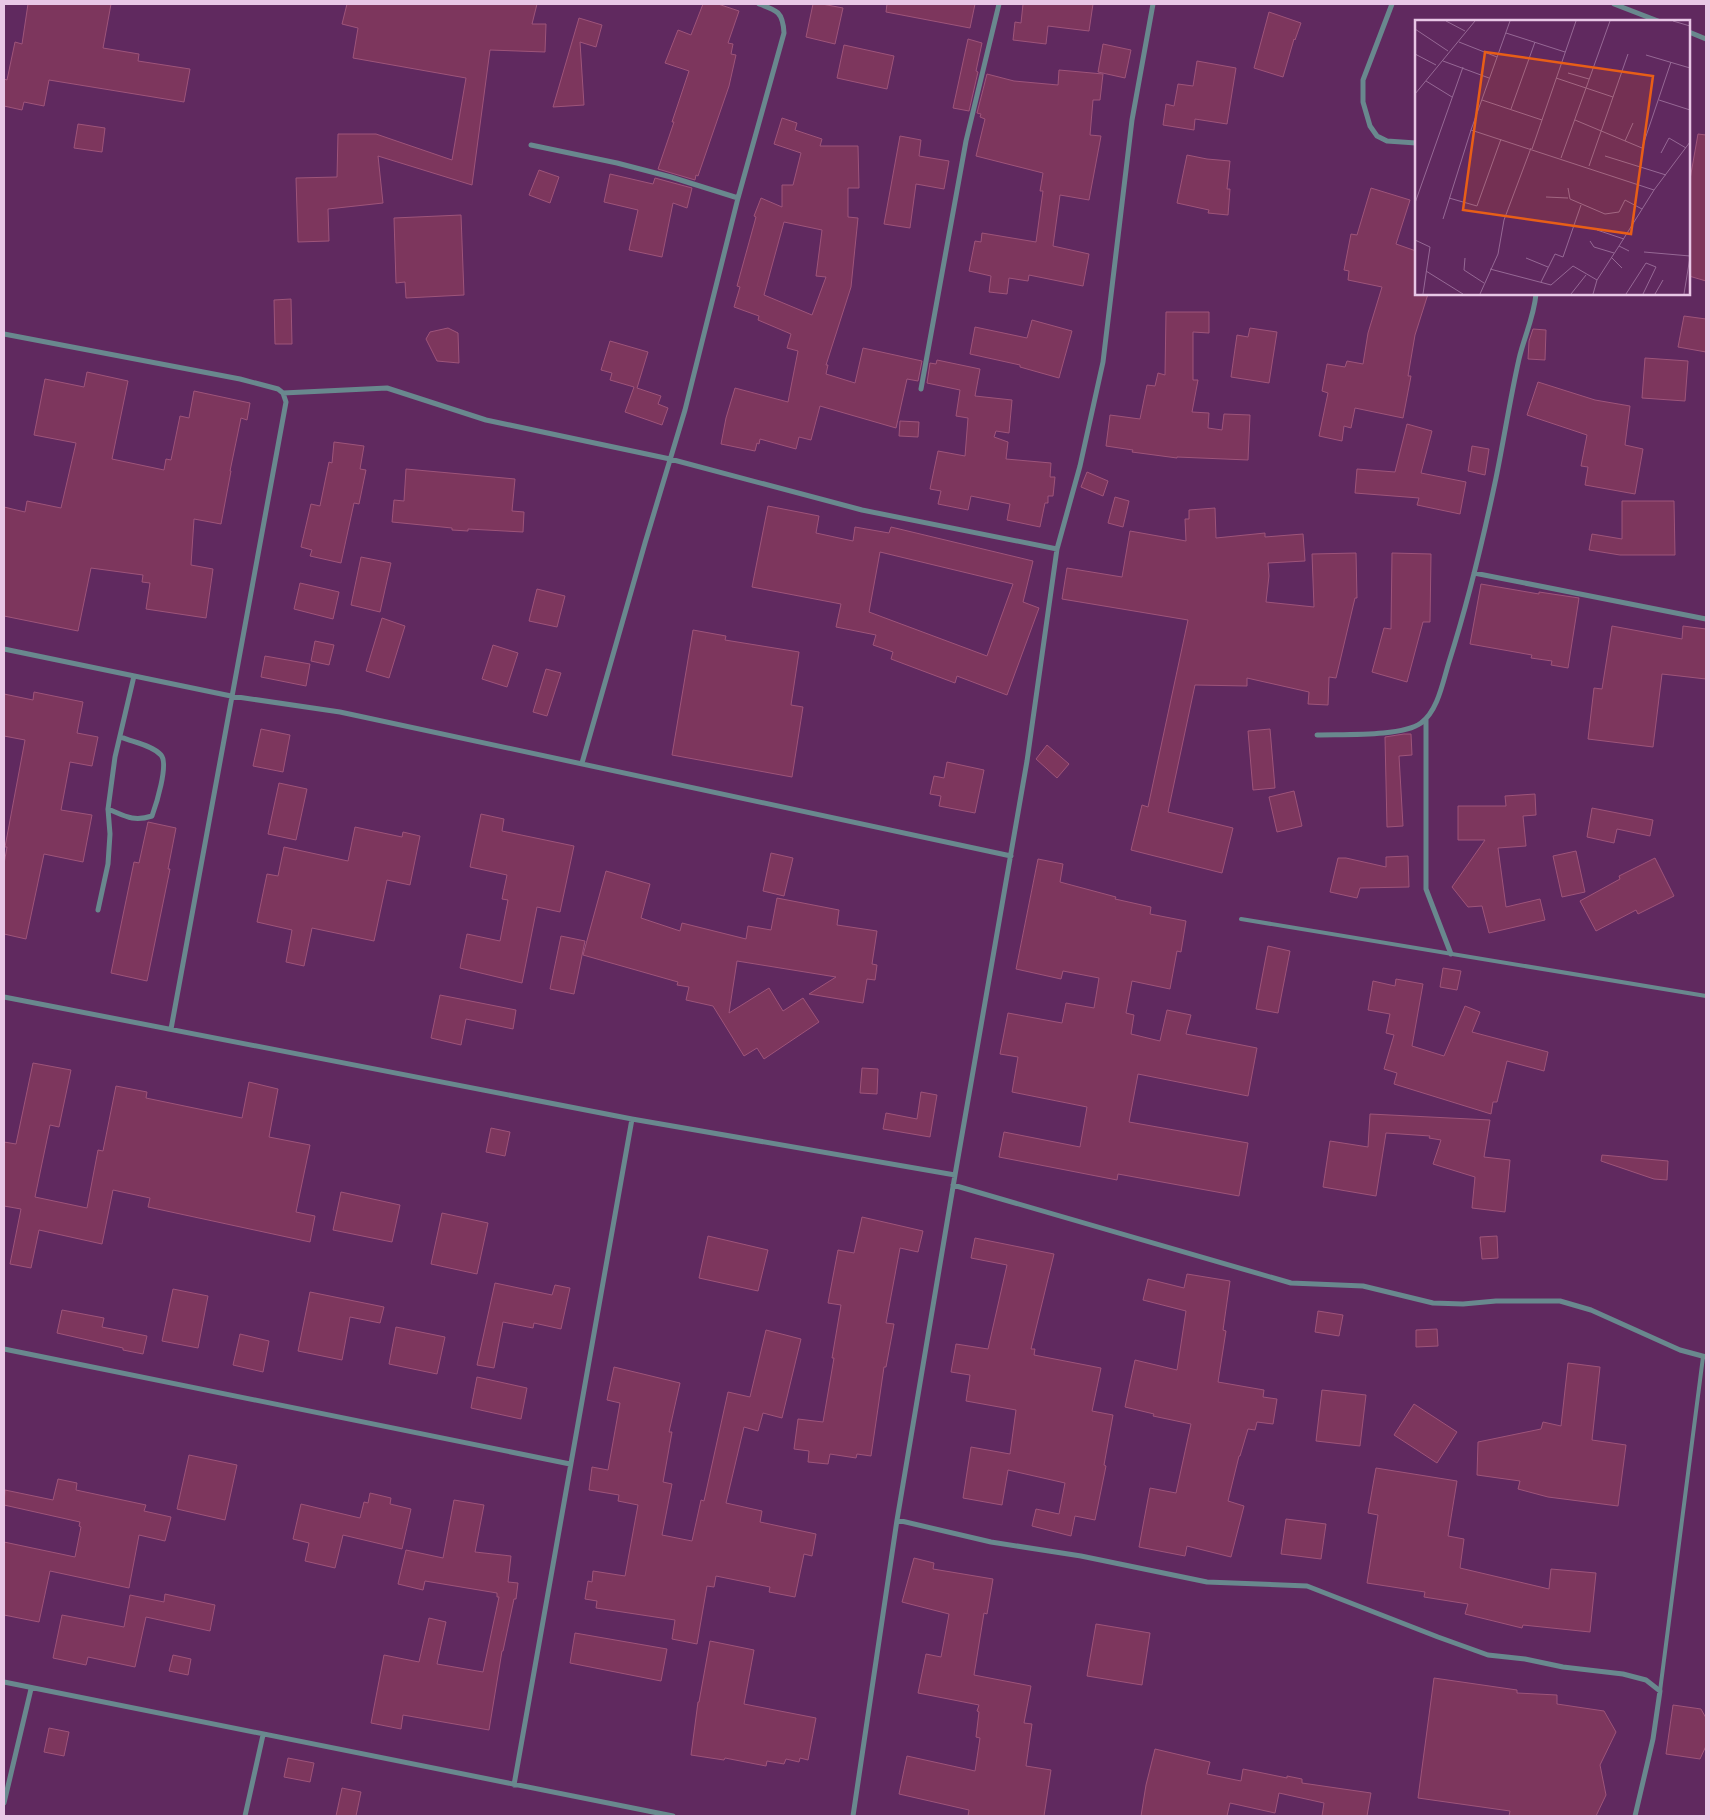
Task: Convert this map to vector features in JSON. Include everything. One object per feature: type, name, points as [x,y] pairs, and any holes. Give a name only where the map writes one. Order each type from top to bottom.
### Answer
[{"type":"street","points":[[582,763],[685,410],[738,198],[784,33],[783,18],[780,14],[773,9],[759,4]]},
{"type":"street","points":[[921,389],[966,141],[999,4]]},
{"type":"street","points":[[853,1816],[897,1520],[1027,762],[1057,549],[1080,466],[1103,362],[1132,120],[1153,4]]},
{"type":"street","points":[[1392,4],[1363,80],[1363,102],[1370,126],[1377,136],[1387,141],[1415,143]]},
{"type":"street","points":[[1614,4],[1655,20]]},
{"type":"street","points":[[1690,32],[1706,39]]},
{"type":"street","points":[[531,145],[626,165],[738,198]]},
{"type":"street","points":[[1317,735],[1407,730],[1426,719],[1436,704],[1466,608],[1495,480],[1519,358],[1534,310],[1536,295]]},
{"type":"street","points":[[4,334],[278,388],[283,393],[286,402],[171,1029]]},
{"type":"street","points":[[283,393],[387,388],[486,420],[670,459],[862,510],[1057,549]]},
{"type":"street","points":[[1474,573],[1706,619]]},
{"type":"street","points":[[4,649],[231,696],[340,712],[1011,856]]},
{"type":"street","points":[[98,910],[108,864],[110,834],[108,809],[115,757],[121,738],[134,676]]},
{"type":"street","points":[[1426,719],[1426,890],[1451,954]]},
{"type":"street","points":[[108,809],[132,819],[143,819],[152,816],[163,775],[164,759],[160,753],[121,738]]},
{"type":"street","points":[[4,996],[632,1119],[955,1175]]},
{"type":"street","points":[[514,1785],[632,1119]]},
{"type":"street","points":[[953,1185],[1291,1283],[1363,1286],[1434,1303],[1560,1301],[1591,1310],[1680,1350],[1705,1357]]},
{"type":"street","points":[[4,1349],[570,1464]]},
{"type":"street","points":[[897,1520],[991,1542],[1081,1556],[1207,1582],[1307,1586],[1488,1655],[1623,1674],[1646,1680],[1660,1691],[1653,1739],[1641,1783],[1635,1816]]},
{"type":"street","points":[[4,1682],[263,1736],[673,1816]]},
{"type":"street","points":[[4,1804],[31,1688]]},
{"type":"street","points":[[245,1816],[263,1736]]},
{"type":"lane","points":[[1241,919],[1706,996]]},
{"type":"lane","points":[[1660,1691],[1705,1357]]},
{"type":"building","points":[[28,4],[111,4],[103,48],[139,54],[138,61],[190,69],[184,102],[49,80],[44,106],[24,102],[22,110],[4,106],[4,79],[7,80],[15,42],[22,44]]},
{"type":"building","points":[[347,4],[537,4],[532,24],[546,24],[545,52],[490,50],[472,185],[378,156],[383,203],[328,209],[329,241],[298,242],[296,178],[337,177],[338,134],[376,134],[452,160],[466,78],[353,58],[358,28],[342,24]]},
{"type":"building","points":[[703,4],[718,4],[739,11],[728,43],[733,44],[731,54],[736,55],[729,86],[695,180],[658,169],[689,71],[665,63],[678,30],[691,35]]},
{"type":"building","points":[[813,4],[843,8],[835,44],[806,37]]},
{"type":"building","points":[[887,4],[975,4],[970,28],[886,12]]},
{"type":"building","points":[[1023,4],[1093,4],[1089,31],[1048,26],[1046,44],[1013,40],[1015,22],[1021,23]]},
{"type":"building","points":[[1269,12],[1301,23],[1294,39],[1283,77],[1254,68]]},
{"type":"building","points":[[579,18],[602,25],[596,47],[580,42],[584,105],[553,107]]},
{"type":"building","points":[[968,39],[982,43],[976,71],[978,72],[969,111],[953,108]]},
{"type":"building","points":[[1103,44],[1131,50],[1125,78],[1098,72]]},
{"type":"building","points":[[844,45],[894,56],[887,89],[837,78]]},
{"type":"building","points":[[1197,61],[1236,68],[1227,124],[1195,119],[1194,130],[1163,125],[1166,104],[1174,106],[1178,84],[1193,86]]},
{"type":"building","points":[[1059,70],[1103,74],[1100,100],[1093,100],[1090,135],[1101,136],[1089,200],[1060,195],[1053,246],[1089,254],[1083,286],[1029,275],[1028,281],[1009,278],[1007,294],[989,292],[991,276],[969,271],[975,241],[981,242],[982,233],[1036,242],[1043,191],[1040,191],[1043,173],[976,156],[985,119],[980,117],[981,114],[977,113],[987,74],[1014,81],[1058,85]]},
{"type":"building","points":[[782,118],[797,123],[795,130],[822,139],[820,146],[858,146],[859,188],[848,188],[848,217],[858,218],[851,287],[826,365],[828,365],[826,374],[855,383],[863,348],[922,361],[918,381],[907,379],[896,428],[820,406],[811,440],[799,437],[796,449],[760,439],[755,451],[721,444],[735,388],[788,402],[798,351],[787,348],[791,334],[758,320],[759,316],[734,307],[740,287],[737,286],[756,217],[754,216],[761,198],[782,207],[782,185],[793,185],[801,153],[774,144]],"holes":[[[784,222],[822,230],[816,276],[826,277],[812,315],[764,295]]]},
{"type":"building","points":[[78,124],[105,128],[102,152],[74,148]]},
{"type":"building","points":[[1698,134],[1706,135],[1706,281],[1690,276],[1690,179]]},
{"type":"building","points":[[900,136],[921,140],[919,156],[949,161],[944,189],[916,184],[910,228],[884,224]]},
{"type":"building","points":[[1187,155],[1230,161],[1227,189],[1230,189],[1228,215],[1208,213],[1209,210],[1177,203]]},
{"type":"building","points":[[539,170],[559,177],[550,203],[529,195]]},
{"type":"building","points":[[610,174],[653,184],[655,178],[692,188],[687,208],[673,203],[662,257],[629,250],[638,210],[604,202]]},
{"type":"building","points":[[1371,188],[1410,200],[1396,244],[1415,251],[1415,295],[1428,295],[1415,335],[1408,376],[1411,376],[1403,418],[1355,408],[1351,428],[1344,426],[1342,441],[1319,436],[1328,393],[1322,391],[1327,364],[1345,367],[1347,361],[1363,364],[1368,333],[1382,287],[1348,280],[1349,271],[1344,270],[1351,234],[1357,235]]},
{"type":"building","points":[[461,215],[464,295],[406,298],[405,282],[396,283],[394,218]]},
{"type":"building","points":[[291,299],[292,344],[275,344],[274,300]]},
{"type":"building","points":[[1166,312],[1209,312],[1209,333],[1193,332],[1193,380],[1198,380],[1192,412],[1209,413],[1208,428],[1222,430],[1224,414],[1250,415],[1248,460],[1177,458],[1132,452],[1133,450],[1106,446],[1110,415],[1140,419],[1147,385],[1155,386],[1158,373],[1165,375]]},
{"type":"building","points":[[1684,316],[1706,319],[1706,352],[1678,347]]},
{"type":"building","points":[[1032,320],[1072,331],[1059,378],[1020,367],[1020,365],[970,354],[975,327],[1027,338]]},
{"type":"building","points":[[448,328],[458,333],[459,363],[437,361],[426,339],[430,332]]},
{"type":"building","points":[[1250,328],[1277,332],[1269,383],[1231,377],[1237,335],[1248,337]]},
{"type":"building","points":[[1533,329],[1546,330],[1545,360],[1528,359],[1529,341]]},
{"type":"building","points":[[610,341],[648,352],[637,388],[661,396],[658,404],[668,408],[662,425],[625,412],[634,387],[610,380],[612,373],[601,370]]},
{"type":"building","points":[[1645,358],[1688,361],[1685,401],[1642,398]]},
{"type":"building","points":[[937,360],[980,369],[975,396],[1012,400],[1009,433],[996,431],[994,437],[1008,442],[1006,459],[1051,463],[1050,477],[1055,477],[1053,496],[1048,496],[1048,503],[1045,503],[1040,527],[1007,520],[1010,504],[971,496],[968,510],[938,504],[941,491],[930,489],[938,451],[965,456],[968,418],[956,416],[960,390],[927,383],[930,363],[936,364]]},
{"type":"building","points":[[87,372],[128,381],[112,459],[164,470],[166,459],[171,460],[180,416],[189,418],[194,391],[250,403],[247,420],[241,418],[221,524],[194,519],[191,565],[213,569],[206,618],[146,609],[150,583],[142,582],[143,575],[91,568],[78,631],[4,616],[4,507],[25,512],[27,501],[61,508],[76,443],[34,435],[45,379],[84,387]]},
{"type":"building","points":[[1538,382],[1595,400],[1630,406],[1625,445],[1643,449],[1635,494],[1585,485],[1588,467],[1581,466],[1587,435],[1527,415]]},
{"type":"building","points":[[900,421],[919,422],[918,437],[899,436]]},
{"type":"building","points":[[1407,424],[1432,431],[1421,473],[1466,482],[1460,514],[1417,505],[1419,498],[1355,493],[1357,469],[1395,472]]},
{"type":"building","points":[[334,442],[364,446],[360,469],[366,470],[359,504],[354,503],[341,563],[310,556],[312,550],[301,547],[311,504],[320,506],[329,462],[332,463]]},
{"type":"building","points":[[1472,446],[1489,449],[1485,475],[1468,471]]},
{"type":"building","points":[[406,469],[515,479],[512,511],[524,512],[523,532],[452,530],[452,528],[392,522],[394,500],[404,501]]},
{"type":"building","points":[[1087,472],[1108,481],[1103,496],[1081,487]]},
{"type":"building","points":[[1115,497],[1129,501],[1123,527],[1108,523]]},
{"type":"building","points":[[1622,501],[1674,501],[1675,555],[1620,555],[1589,550],[1592,534],[1622,539]]},
{"type":"building","points":[[768,506],[819,516],[816,533],[853,541],[855,527],[889,533],[891,527],[1033,561],[1023,602],[1039,608],[1007,695],[957,676],[955,683],[891,659],[893,652],[873,645],[876,635],[836,627],[841,604],[752,587]],"holes":[[[880,552],[1013,584],[987,656],[869,612]]]},
{"type":"building","points":[[1215,508],[1216,538],[1265,533],[1265,537],[1303,534],[1305,561],[1268,563],[1269,576],[1266,602],[1314,607],[1312,554],[1356,553],[1357,598],[1355,598],[1336,678],[1329,677],[1328,705],[1308,704],[1309,692],[1247,678],[1247,686],[1195,685],[1168,812],[1233,828],[1222,873],[1131,850],[1142,805],[1148,807],[1188,620],[1062,599],[1067,568],[1122,577],[1130,531],[1186,541],[1185,519],[1189,519],[1189,510]]},
{"type":"building","points":[[1392,553],[1431,554],[1430,622],[1423,622],[1407,682],[1372,672],[1384,628],[1391,629]]},
{"type":"building","points":[[361,557],[391,563],[380,612],[351,605]]},
{"type":"building","points":[[300,583],[339,592],[333,619],[294,609]]},
{"type":"building","points":[[1481,584],[1539,594],[1539,592],[1579,598],[1568,668],[1551,665],[1552,661],[1531,658],[1532,655],[1470,644]]},
{"type":"building","points":[[537,589],[565,596],[557,627],[529,621]]},
{"type":"building","points":[[382,618],[405,626],[389,678],[366,671]]},
{"type":"building","points":[[1612,626],[1682,639],[1683,626],[1706,629],[1706,679],[1662,674],[1653,747],[1588,739],[1594,688],[1602,689]]},
{"type":"building","points":[[693,630],[726,636],[725,640],[799,652],[791,705],[803,707],[792,777],[672,755]]},
{"type":"building","points":[[315,641],[334,645],[329,665],[311,661]]},
{"type":"building","points":[[493,645],[518,653],[507,687],[482,679]]},
{"type":"building","points":[[265,656],[310,664],[306,686],[261,677]]},
{"type":"building","points":[[546,669],[561,673],[547,716],[533,712]]},
{"type":"building","points":[[34,692],[83,702],[77,733],[98,737],[92,766],[70,762],[61,810],[92,815],[83,862],[44,854],[26,939],[4,934],[4,864],[7,847],[5,847],[25,740],[4,736],[4,694],[33,700]]},
{"type":"building","points":[[261,729],[290,735],[283,772],[253,766]]},
{"type":"building","points":[[1270,729],[1275,788],[1253,790],[1248,731]]},
{"type":"building","points":[[1411,734],[1412,755],[1399,756],[1403,826],[1387,827],[1385,737]]},
{"type":"building","points":[[1047,745],[1069,764],[1057,778],[1036,759]]},
{"type":"building","points":[[947,762],[984,770],[975,813],[939,806],[941,796],[930,794],[934,776],[944,778]]},
{"type":"building","points":[[279,783],[307,789],[296,840],[268,834]]},
{"type":"building","points":[[1294,791],[1302,826],[1277,832],[1269,797]]},
{"type":"building","points":[[1535,794],[1536,815],[1523,816],[1526,846],[1498,848],[1506,907],[1540,899],[1545,920],[1489,933],[1482,906],[1468,907],[1452,887],[1485,840],[1458,840],[1458,806],[1506,806],[1505,796]]},
{"type":"building","points":[[1592,808],[1653,820],[1650,836],[1617,829],[1614,843],[1587,837]]},
{"type":"building","points":[[481,814],[504,819],[502,831],[574,846],[560,912],[537,907],[522,983],[460,968],[467,934],[500,941],[508,900],[502,899],[507,875],[470,867]]},
{"type":"building","points":[[148,822],[176,828],[168,869],[170,869],[147,981],[111,973],[134,862],[139,863]]},
{"type":"building","points":[[355,827],[402,837],[403,832],[420,836],[410,885],[387,880],[374,941],[312,928],[304,966],[286,962],[292,930],[257,922],[267,874],[278,876],[284,847],[348,861]]},
{"type":"building","points":[[1576,851],[1585,892],[1562,897],[1553,856]]},
{"type":"building","points":[[771,853],[793,858],[784,896],[763,891]]},
{"type":"building","points":[[1408,856],[1409,887],[1360,888],[1357,898],[1330,892],[1338,858],[1386,867],[1386,857]]},
{"type":"building","points":[[1655,858],[1674,896],[1638,914],[1636,910],[1596,931],[1580,901],[1620,879],[1619,876]]},
{"type":"building","points":[[1038,859],[1063,864],[1060,882],[1116,897],[1115,899],[1151,907],[1150,914],[1186,921],[1181,952],[1177,951],[1170,989],[1132,981],[1126,1013],[1134,1015],[1131,1034],[1160,1041],[1167,1010],[1191,1015],[1186,1034],[1257,1048],[1248,1096],[1138,1074],[1129,1122],[1248,1143],[1239,1196],[1118,1174],[1117,1180],[999,1157],[1004,1132],[1080,1147],[1087,1107],[1012,1092],[1018,1057],[1000,1054],[1008,1013],[1062,1023],[1066,1003],[1094,1008],[1099,978],[1063,971],[1061,979],[1016,969]]},
{"type":"building","points":[[606,871],[650,884],[641,918],[680,931],[682,923],[746,939],[748,926],[771,930],[777,898],[839,910],[837,925],[877,931],[872,964],[877,965],[875,980],[867,979],[863,1003],[809,994],[836,977],[737,961],[729,1013],[769,988],[783,1011],[803,998],[819,1022],[764,1059],[757,1048],[744,1056],[713,1006],[686,1000],[689,987],[677,985],[678,982],[583,955]]},
{"type":"building","points":[[561,936],[585,941],[574,994],[550,989]]},
{"type":"building","points":[[1268,946],[1290,951],[1278,1013],[1256,1009]]},
{"type":"building","points":[[1443,968],[1461,971],[1457,990],[1440,987]]},
{"type":"building","points":[[1396,979],[1423,984],[1412,1046],[1444,1056],[1465,1006],[1480,1012],[1472,1032],[1548,1052],[1544,1071],[1507,1061],[1497,1102],[1493,1102],[1491,1114],[1394,1084],[1397,1073],[1384,1069],[1394,1035],[1386,1033],[1390,1014],[1368,1010],[1373,981],[1395,986]]},
{"type":"building","points":[[440,995],[516,1010],[513,1029],[466,1019],[461,1045],[431,1038]]},
{"type":"building","points":[[33,1063],[71,1070],[59,1127],[50,1125],[35,1197],[87,1208],[98,1150],[103,1151],[116,1086],[147,1092],[146,1098],[242,1118],[249,1082],[278,1089],[269,1137],[310,1145],[296,1212],[315,1216],[310,1242],[148,1207],[150,1198],[113,1190],[102,1244],[39,1230],[31,1268],[10,1264],[21,1209],[4,1206],[4,1142],[16,1144]]},
{"type":"building","points":[[862,1068],[878,1069],[877,1094],[860,1093]]},
{"type":"building","points":[[921,1092],[937,1095],[930,1137],[883,1129],[886,1113],[917,1119]]},
{"type":"building","points":[[1370,1114],[1490,1120],[1484,1157],[1510,1160],[1505,1212],[1472,1208],[1475,1177],[1433,1164],[1441,1140],[1429,1138],[1430,1136],[1386,1133],[1376,1196],[1323,1187],[1330,1141],[1368,1147]]},
{"type":"building","points":[[491,1128],[510,1132],[505,1156],[486,1152]]},
{"type":"building","points":[[1602,1155],[1668,1161],[1667,1180],[1654,1179],[1601,1161]]},
{"type":"building","points":[[341,1192],[400,1205],[392,1242],[333,1230]]},
{"type":"building","points":[[442,1213],[488,1223],[477,1274],[431,1264]]},
{"type":"building","points":[[862,1217],[923,1231],[918,1252],[900,1248],[886,1323],[894,1324],[886,1367],[884,1367],[871,1456],[857,1454],[856,1458],[830,1454],[828,1464],[808,1462],[809,1451],[794,1449],[798,1419],[823,1422],[841,1305],[828,1303],[838,1250],[854,1253]]},
{"type":"building","points":[[708,1236],[768,1250],[758,1291],[699,1278]]},
{"type":"building","points":[[1497,1236],[1498,1258],[1482,1259],[1480,1237]]},
{"type":"building","points":[[975,1238],[1054,1254],[1031,1349],[1035,1349],[1034,1355],[1101,1368],[1092,1411],[1113,1415],[1104,1465],[1106,1466],[1095,1520],[1075,1516],[1071,1536],[1032,1526],[1036,1509],[1059,1514],[1065,1483],[1008,1470],[1002,1505],[963,1498],[971,1447],[1010,1454],[1016,1410],[966,1401],[970,1375],[951,1372],[956,1344],[988,1349],[1007,1265],[971,1258]]},
{"type":"building","points":[[1187,1274],[1230,1281],[1223,1330],[1226,1331],[1218,1382],[1264,1390],[1263,1397],[1277,1399],[1273,1424],[1257,1422],[1255,1430],[1248,1429],[1239,1456],[1228,1501],[1244,1506],[1231,1557],[1187,1546],[1185,1556],[1139,1547],[1150,1488],[1176,1493],[1191,1424],[1153,1416],[1154,1414],[1125,1407],[1135,1360],[1177,1370],[1186,1311],[1143,1300],[1148,1279],[1184,1288]]},
{"type":"building","points":[[495,1283],[552,1295],[555,1285],[570,1288],[561,1329],[534,1323],[533,1328],[503,1322],[494,1368],[477,1365]]},
{"type":"building","points":[[173,1289],[208,1296],[198,1348],[162,1341]]},
{"type":"building","points":[[310,1292],[384,1307],[380,1323],[350,1317],[342,1360],[298,1351]]},
{"type":"building","points":[[62,1310],[104,1318],[102,1327],[147,1336],[143,1354],[57,1333]]},
{"type":"building","points":[[1318,1311],[1343,1315],[1339,1336],[1315,1332]]},
{"type":"building","points":[[396,1327],[445,1337],[437,1374],[389,1364]]},
{"type":"building","points":[[1437,1329],[1438,1346],[1416,1347],[1416,1330]]},
{"type":"building","points":[[766,1330],[801,1339],[782,1418],[763,1413],[758,1431],[744,1427],[726,1503],[762,1511],[760,1522],[816,1534],[812,1556],[804,1554],[795,1597],[769,1592],[770,1587],[716,1576],[714,1587],[707,1586],[697,1644],[672,1639],[675,1620],[596,1608],[597,1601],[585,1599],[588,1581],[592,1582],[593,1571],[625,1576],[638,1505],[618,1501],[619,1495],[589,1490],[592,1467],[608,1470],[620,1403],[607,1400],[614,1367],[680,1383],[669,1432],[672,1432],[663,1482],[672,1484],[662,1535],[692,1541],[701,1500],[704,1501],[728,1392],[750,1397]]},
{"type":"building","points":[[240,1334],[269,1341],[263,1372],[233,1365]]},
{"type":"building","points":[[1568,1363],[1600,1367],[1592,1440],[1626,1445],[1618,1506],[1548,1497],[1518,1489],[1520,1481],[1477,1475],[1478,1442],[1541,1429],[1543,1422],[1561,1426]]},
{"type":"building","points":[[477,1377],[527,1388],[521,1419],[471,1408]]},
{"type":"building","points":[[1322,1390],[1366,1395],[1360,1446],[1316,1441]]},
{"type":"building","points":[[1414,1404],[1457,1432],[1437,1463],[1394,1435]]},
{"type":"building","points":[[189,1455],[237,1465],[225,1520],[177,1509]]},
{"type":"building","points":[[1376,1468],[1457,1481],[1448,1536],[1464,1539],[1460,1568],[1549,1589],[1551,1569],[1596,1573],[1590,1632],[1523,1625],[1522,1628],[1465,1614],[1468,1604],[1424,1597],[1425,1592],[1367,1583],[1378,1515],[1368,1513]]},
{"type":"building","points":[[58,1479],[77,1483],[76,1490],[146,1505],[144,1511],[171,1517],[165,1541],[139,1535],[129,1588],[50,1571],[39,1622],[4,1615],[4,1542],[75,1557],[81,1527],[79,1526],[80,1522],[4,1505],[5,1490],[53,1500]]},
{"type":"building","points":[[370,1493],[391,1498],[390,1504],[411,1509],[402,1549],[343,1535],[335,1568],[305,1561],[309,1543],[293,1539],[301,1504],[360,1518],[364,1502],[368,1503]]},
{"type":"building","points":[[454,1500],[484,1505],[475,1552],[511,1556],[508,1582],[518,1583],[516,1599],[514,1599],[502,1651],[489,1730],[403,1715],[401,1729],[371,1723],[384,1655],[419,1662],[429,1618],[446,1622],[437,1664],[483,1672],[499,1597],[497,1597],[497,1593],[425,1581],[423,1590],[398,1584],[406,1550],[443,1558]]},
{"type":"building","points":[[1286,1519],[1326,1524],[1321,1559],[1281,1554]]},
{"type":"building","points":[[914,1558],[934,1563],[933,1569],[993,1579],[987,1614],[984,1613],[974,1675],[1031,1686],[1024,1723],[1032,1724],[1026,1766],[1051,1770],[1044,1816],[968,1816],[969,1810],[899,1794],[907,1756],[975,1771],[980,1738],[976,1737],[979,1705],[918,1693],[926,1654],[941,1657],[949,1614],[902,1602]]},
{"type":"building","points":[[165,1594],[215,1605],[210,1631],[146,1617],[135,1667],[88,1657],[86,1665],[53,1658],[62,1615],[124,1627],[130,1595],[164,1602]]},
{"type":"building","points":[[1096,1624],[1150,1633],[1142,1685],[1087,1676]]},
{"type":"building","points":[[575,1633],[667,1649],[661,1681],[570,1663]]},
{"type":"building","points":[[710,1641],[754,1650],[744,1704],[816,1718],[808,1760],[800,1758],[799,1762],[786,1759],[784,1764],[767,1761],[766,1766],[725,1758],[724,1760],[691,1755],[698,1702]]},
{"type":"building","points":[[173,1655],[191,1659],[188,1675],[169,1671]]},
{"type":"building","points":[[1434,1678],[1517,1690],[1517,1693],[1557,1695],[1557,1704],[1604,1711],[1616,1732],[1600,1765],[1606,1795],[1596,1816],[1509,1816],[1510,1811],[1418,1798]]},
{"type":"building","points":[[1673,1705],[1701,1709],[1706,1718],[1706,1746],[1700,1759],[1666,1754]]},
{"type":"building","points":[[49,1728],[69,1732],[64,1756],[44,1752]]},
{"type":"building","points":[[1155,1749],[1210,1762],[1207,1774],[1241,1781],[1243,1769],[1287,1778],[1287,1776],[1302,1779],[1302,1783],[1371,1793],[1367,1816],[1322,1816],[1324,1803],[1279,1793],[1275,1813],[1230,1803],[1227,1816],[1141,1816]]},
{"type":"building","points":[[288,1758],[314,1763],[310,1782],[284,1777]]},
{"type":"building","points":[[342,1788],[361,1792],[356,1816],[336,1816]]}]
